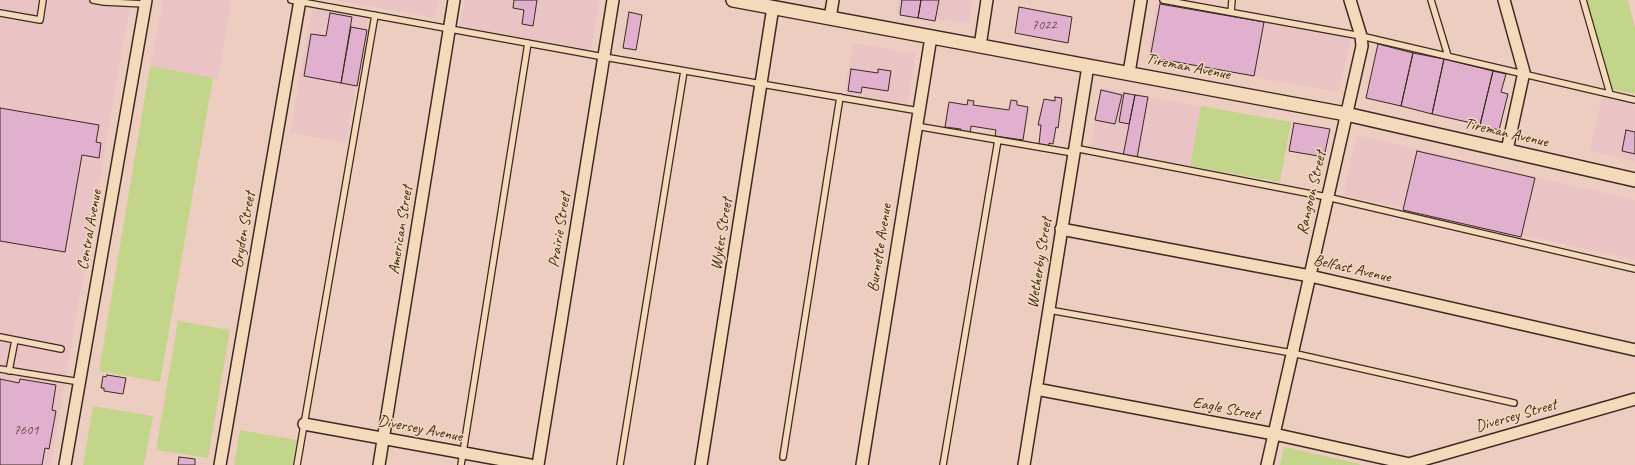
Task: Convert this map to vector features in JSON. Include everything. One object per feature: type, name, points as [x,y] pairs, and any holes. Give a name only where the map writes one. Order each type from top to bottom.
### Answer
[{"type":"street","name":"Bryden Street","points":[[220,465],[297,0]]},
{"type":"street","name":"American Street","points":[[379,465],[454,0]]},
{"type":"street","name":"Prairie Street","points":[[538,465],[613,0]]},
{"type":"street","name":"Tireman Avenue","points":[[733,0],[1346,114],[1635,180]]},
{"type":"street","points":[[830,18],[833,0]]},
{"type":"street","points":[[980,46],[987,0]]},
{"type":"street","points":[[1129,73],[1141,0]]},
{"type":"street","name":"Rangoon Street","points":[[1267,465],[1362,46],[1361,36],[1350,0]]},
{"type":"street","points":[[1504,0],[1520,52],[1524,74],[1508,150]]},
{"type":"street","name":"Central Avenue","points":[[66,465],[146,2]]},
{"type":"street","name":"Wykes Street","points":[[701,465],[773,8]]},
{"type":"street","name":"Burnette Avenue","points":[[862,465],[930,37]]},
{"type":"street","name":"Wetherby Street","points":[[1024,465],[1088,66]]},
{"type":"street","name":"Belfast Avenue","points":[[1061,229],[1310,276],[1635,350]]},
{"type":"street","name":"Eagle Street","points":[[1036,389],[1274,434],[1408,464]]},
{"type":"street","name":"Diversey Street","points":[[1408,464],[1635,399]]},
{"type":"street","name":"Diversey Avenue","points":[[304,424],[530,465]]},
{"type":"lane","points":[[0,13],[40,20],[43,0]]},
{"type":"lane","points":[[93,0],[104,2],[146,2]]},
{"type":"lane","points":[[297,0],[604,57],[918,111]]},
{"type":"lane","points":[[1162,0],[1361,36],[1635,100]]},
{"type":"lane","points":[[1231,12],[1232,0]]},
{"type":"lane","points":[[1431,0],[1448,56]]},
{"type":"lane","points":[[1583,0],[1610,94]]},
{"type":"lane","points":[[297,465],[375,15]]},
{"type":"lane","points":[[461,465],[528,43]]},
{"type":"lane","points":[[620,465],[684,71]]},
{"type":"lane","points":[[783,457],[840,97]]},
{"type":"lane","points":[[916,126],[1074,151],[1327,197],[1635,269]]},
{"type":"lane","points":[[943,465],[998,140]]},
{"type":"lane","points":[[1048,310],[1292,353],[1514,403]]},
{"type":"lane","points":[[0,337],[61,349]]},
{"type":"lane","points":[[10,371],[15,340]]},
{"type":"lane","points":[[0,369],[80,382]]},
{"type":"shaded area","points":[[0,0],[131,0],[51,465],[0,465]]},
{"type":"shaded area","points":[[163,0],[232,0],[218,79],[150,66]]},
{"type":"shaded area","points":[[334,0],[439,0],[435,18]]},
{"type":"shaded area","points":[[465,0],[600,0],[591,50],[460,27]]},
{"type":"shaded area","points":[[898,0],[973,0],[969,24],[896,13]]},
{"type":"shaded area","points":[[1156,4],[1351,38],[1339,92],[1147,58]]},
{"type":"shaded area","points":[[312,8],[368,18],[346,143],[290,133]]},
{"type":"shaded area","points":[[853,43],[916,54],[907,105],[844,94]]},
{"type":"shaded area","points":[[1101,88],[1201,106],[1190,166],[1090,148]]},
{"type":"shaded area","points":[[1602,97],[1635,105],[1635,162],[1590,151]]},
{"type":"shaded area","points":[[1357,135],[1635,200],[1635,260],[1343,195]]},
{"type":"green space","points":[[1586,0],[1628,0],[1635,28],[1635,94],[1612,89]]},
{"type":"green space","points":[[150,66],[213,78],[160,382],[99,371]]},
{"type":"green space","points":[[1201,106],[1291,122],[1280,182],[1190,166]]},
{"type":"green space","points":[[178,321],[230,330],[208,458],[156,450]]},
{"type":"green space","points":[[93,406],[153,416],[144,465],[83,465]]},
{"type":"green space","points":[[240,430],[297,440],[292,465],[234,465]]},
{"type":"green space","points":[[1284,447],[1360,464],[1360,465],[1280,465]]},
{"type":"building","points":[[514,0],[537,0],[533,26],[522,24],[524,10],[513,8]]},
{"type":"building","points":[[902,0],[921,0],[918,18],[900,15]]},
{"type":"building","points":[[921,0],[939,0],[935,21],[918,18]]},
{"type":"building","points":[[1160,4],[1264,22],[1254,76],[1154,58],[1151,53]]},
{"type":"building","points":[[1019,7],[1072,17],[1068,43],[1015,33]]},
{"type":"building","points":[[629,12],[642,15],[636,50],[623,48]]},
{"type":"building","points":[[330,13],[352,17],[341,83],[304,76],[311,34],[326,36]]},
{"type":"building","points":[[351,27],[367,30],[357,86],[341,83]]},
{"type":"building","points":[[1378,44],[1413,53],[1401,106],[1366,98]]},
{"type":"building","points":[[1413,53],[1444,59],[1432,114],[1401,106]]},
{"type":"building","points":[[1444,59],[1493,71],[1480,125],[1432,114]]},
{"type":"building","points":[[851,69],[878,73],[878,69],[891,71],[888,91],[862,87],[861,93],[848,91]]},
{"type":"building","points":[[1493,71],[1506,74],[1501,92],[1508,94],[1499,130],[1480,125]]},
{"type":"building","points":[[1101,90],[1122,95],[1115,124],[1095,120]]},
{"type":"building","points":[[1124,93],[1135,95],[1129,124],[1119,122]]},
{"type":"building","points":[[1135,95],[1148,97],[1137,158],[1123,156]]},
{"type":"building","points":[[1055,97],[1062,98],[1058,128],[1056,127],[1053,144],[1049,143],[1049,146],[1039,144],[1041,125],[1038,125],[1044,99],[1055,101]]},
{"type":"building","points":[[968,100],[974,101],[973,105],[1009,110],[1011,100],[1017,101],[1017,105],[1028,107],[1023,140],[995,136],[996,130],[971,126],[970,134],[960,132],[961,129],[945,127],[949,102],[967,105]]},
{"type":"building","points":[[0,108],[99,125],[96,142],[101,143],[99,158],[82,155],[65,252],[0,241]]},
{"type":"building","points":[[1294,123],[1330,129],[1324,157],[1289,151]]},
{"type":"building","points":[[1626,130],[1635,132],[1635,154],[1622,151]]},
{"type":"building","points":[[1417,151],[1535,178],[1521,237],[1403,210]]},
{"type":"building","points":[[107,375],[126,378],[123,394],[104,391],[104,388],[101,388],[103,376],[106,377]]},
{"type":"building","points":[[0,379],[19,383],[20,379],[56,385],[52,410],[56,411],[49,449],[45,448],[42,465],[0,465]]},
{"type":"building","points":[[179,457],[195,459],[195,465],[178,465]]}]
